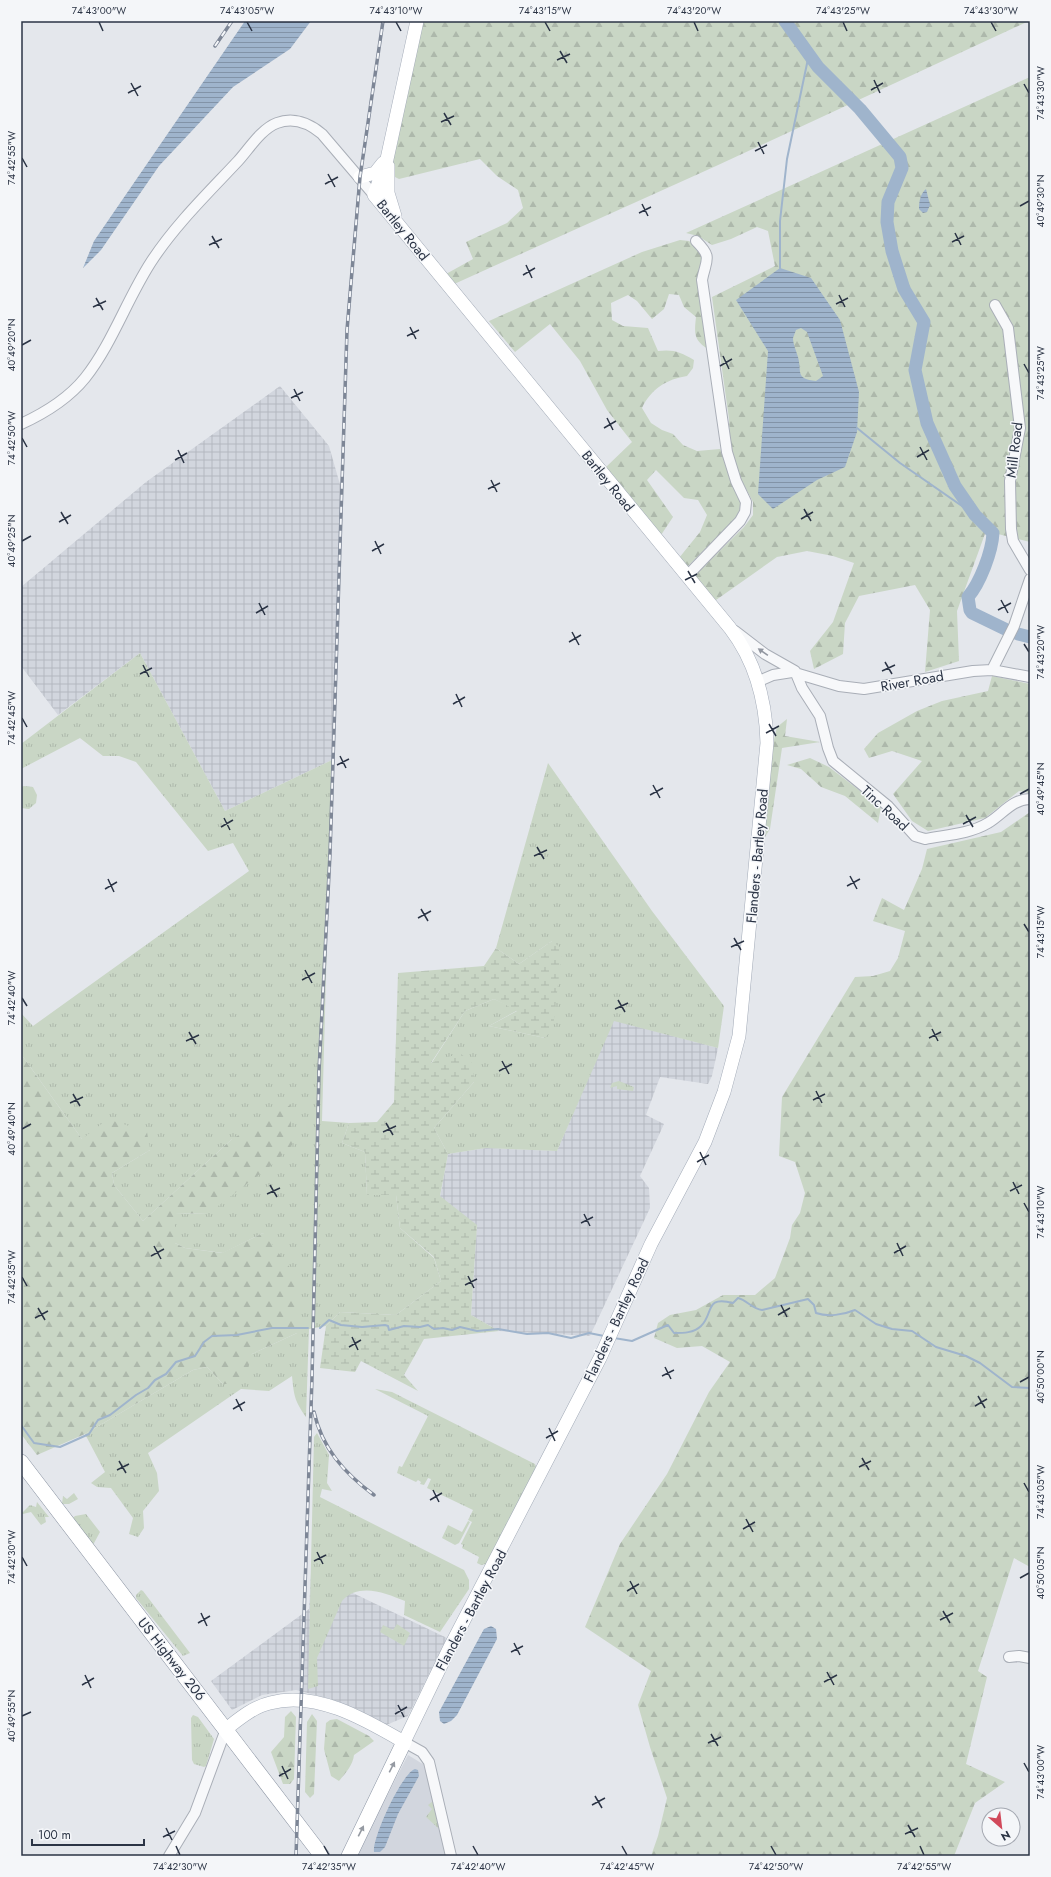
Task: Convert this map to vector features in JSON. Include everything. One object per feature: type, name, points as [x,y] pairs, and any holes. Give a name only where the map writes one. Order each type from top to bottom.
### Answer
[{"type":"highway","name":"US Highway 206","points":[[21,1462],[322,1856]]},
{"type":"highway","points":[[349,1856],[404,1742]]},
{"type":"main road","points":[[374,195],[387,159],[416,21]]},
{"type":"main road","points":[[360,177],[375,173],[387,159]]},
{"type":"main road","points":[[387,159],[388,193],[398,224]]},
{"type":"main road","name":"Bartley Road","points":[[374,195],[730,628],[745,649],[759,681]]},
{"type":"main road","name":"Flanders - Bartley Road","points":[[404,1742],[450,1649],[600,1358],[651,1244],[705,1142],[729,1081],[737,1045],[746,976],[767,743],[765,710],[759,681]]},
{"type":"main road","points":[[226,1729],[247,1714],[269,1703],[283,1700],[297,1700],[319,1703],[343,1711],[404,1742]]},
{"type":"street","name":"Bartley Road","points":[[21,424],[60,402],[84,380],[157,253],[205,196],[258,138],[271,126],[287,121],[301,122],[312,127],[322,134],[374,195]]},
{"type":"street","points":[[687,576],[746,512],[746,502],[736,481],[727,452],[702,280],[708,260],[707,253],[696,240]]},
{"type":"street","name":"Mill Road","points":[[994,305],[1008,328],[1020,428],[1010,481],[1011,529],[1013,541],[1030,570]]},
{"type":"street","points":[[992,670],[1014,626],[1030,579]]},
{"type":"street","name":"River Road","points":[[730,628],[765,654],[796,672],[839,686],[864,689],[962,672],[992,670],[1030,677]]},
{"type":"street","name":"River Road","points":[[759,681],[781,673],[796,672]]},
{"type":"street","name":"Tinc Road","points":[[796,672],[802,688],[820,716],[833,761],[888,806],[910,832],[919,838],[925,839],[974,829],[988,823],[1011,805],[1030,799]]},
{"type":"street","points":[[1009,1657],[1019,1656],[1030,1658]]},
{"type":"street","points":[[169,1856],[197,1809],[226,1729]]},
{"type":"street","points":[[404,1742],[422,1752],[429,1762],[451,1856]]},
{"type":"shaded area","points":[[280,386],[329,446],[343,495],[332,760],[225,811],[140,653],[58,715],[21,666],[21,587],[146,482]]},
{"type":"shaded area","points":[[613,1020],[718,1048],[712,1076],[708,1084],[660,1077],[646,1115],[664,1124],[640,1176],[649,1188],[650,1208],[590,1336],[499,1331],[471,1315],[477,1226],[440,1197],[448,1154],[486,1148],[557,1151]]},
{"type":"shaded area","points":[[311,1573],[447,1638],[408,1716],[386,1725],[357,1709],[327,1698],[296,1690],[262,1695],[232,1710],[211,1681],[309,1609]]},
{"type":"shaded area","points":[[408,1755],[426,1766],[447,1856],[356,1856]]},
{"type":"green space","points":[[421,21],[1029,21],[716,166],[452,285],[446,274],[473,259],[466,242],[507,223],[523,208],[518,190],[497,176],[480,159],[399,179],[393,176],[391,156]]},
{"type":"green space","points":[[1030,77],[1030,542],[986,531],[957,611],[959,661],[925,672],[930,610],[915,585],[859,596],[845,623],[843,654],[814,669],[810,651],[833,622],[854,563],[833,556],[807,551],[777,557],[716,600],[699,584],[694,576],[744,527],[753,515],[753,502],[737,472],[730,445],[729,419],[712,297],[775,266],[768,231],[757,227],[731,239],[712,245],[698,236],[686,233]]},
{"type":"green space","points":[[680,240],[689,241],[701,251],[702,257],[697,279],[709,350],[698,340],[695,333],[696,317],[684,307],[679,295],[669,294],[664,309],[652,319],[637,301],[628,295],[611,303],[612,320],[623,326],[648,328],[658,351],[668,350],[677,352],[694,360],[693,368],[687,376],[666,382],[660,386],[650,395],[642,408],[651,423],[662,430],[673,434],[683,445],[697,451],[720,449],[724,456],[731,482],[743,502],[736,518],[686,568],[679,558],[700,532],[707,515],[698,500],[684,498],[656,470],[647,480],[673,517],[661,535],[606,467],[632,442],[607,410],[580,361],[550,324],[515,352],[489,321],[642,252]]},
{"type":"green space","points":[[140,653],[225,811],[332,760],[322,1121],[349,1123],[342,1143],[365,1152],[367,1195],[396,1195],[400,1228],[434,1258],[441,1281],[396,1315],[340,1312],[326,1326],[309,1329],[306,1417],[295,1397],[292,1376],[269,1391],[241,1389],[148,1453],[157,1473],[159,1491],[143,1511],[144,1528],[138,1537],[129,1534],[133,1518],[111,1488],[97,1487],[91,1483],[105,1472],[85,1434],[193,1370],[207,1367],[223,1384],[252,1354],[297,1333],[263,1233],[223,1253],[185,1248],[175,1243],[175,1214],[209,1213],[232,1139],[143,1221],[114,1185],[112,1173],[150,1150],[82,1139],[21,1054],[21,1013],[33,1026],[249,871],[233,843],[208,851],[136,762],[119,756],[103,756],[80,738],[21,769],[21,744]]},
{"type":"green space","points":[[992,676],[1030,684],[1030,793],[1019,791],[985,818],[928,831],[912,821],[893,794],[922,761],[892,751],[869,758],[864,749],[878,733],[917,711],[942,701],[988,691]]},
{"type":"green space","points":[[787,719],[785,736],[820,742],[782,748],[770,829],[763,840],[772,748],[777,727]]},
{"type":"green space","points":[[810,758],[829,767],[881,807],[878,823],[845,796],[821,787],[801,769],[787,765]]},
{"type":"green space","points":[[548,763],[652,911],[724,1006],[718,1048],[614,1021],[557,1151],[486,1148],[448,1154],[434,1128],[474,1082],[431,1064],[465,1011],[494,999],[518,1010],[489,1026],[545,1038],[552,941],[519,964],[496,948]]},
{"type":"green space","points":[[21,787],[33,787],[37,795],[36,803],[29,809],[21,808]]},
{"type":"green space","points":[[1030,812],[1030,1567],[1014,1558],[978,1671],[987,1677],[966,1764],[1005,1782],[975,1803],[954,1856],[651,1856],[658,1836],[667,1798],[638,1705],[651,1671],[585,1627],[620,1544],[667,1474],[709,1392],[730,1362],[702,1346],[677,1348],[654,1338],[658,1323],[670,1315],[696,1310],[723,1295],[755,1295],[775,1278],[790,1238],[792,1225],[800,1213],[805,1193],[795,1162],[779,1156],[782,1097],[855,977],[873,976],[890,971],[898,958],[905,931],[873,921],[882,898],[904,910],[922,869],[927,849],[1001,832]]},
{"type":"green space","points":[[552,941],[562,949],[553,1028],[545,1038],[489,1026],[517,1011],[494,999],[465,1011],[431,1063],[460,1053],[473,1064],[474,1082],[434,1128],[448,1154],[440,1196],[477,1225],[471,1315],[499,1331],[424,1339],[404,1375],[418,1391],[361,1361],[355,1372],[320,1368],[326,1326],[340,1312],[396,1315],[441,1281],[434,1257],[400,1228],[396,1195],[367,1195],[365,1152],[342,1143],[349,1123],[377,1122],[394,1102],[398,973],[484,966],[496,948],[519,964]]},
{"type":"green space","points":[[21,1054],[82,1139],[108,1119],[147,1132],[150,1150],[112,1173],[114,1185],[143,1221],[232,1139],[290,1105],[292,1145],[274,1163],[209,1213],[175,1214],[175,1243],[185,1248],[222,1253],[263,1233],[298,1278],[297,1333],[252,1354],[244,1384],[223,1384],[207,1367],[193,1370],[85,1434],[37,1455],[21,1434]]},
{"type":"green space","points":[[619,1081],[634,1087],[633,1091],[617,1089],[617,1086],[610,1088],[612,1083]]},
{"type":"green space","points":[[375,1389],[392,1392],[535,1464],[536,1468],[486,1564],[481,1565],[477,1563],[479,1557],[462,1548],[463,1545],[461,1544],[472,1522],[468,1520],[473,1510],[427,1488],[431,1479],[428,1478],[424,1485],[420,1484],[421,1482],[418,1480],[416,1482],[397,1473],[399,1466],[402,1467],[428,1416]]},
{"type":"green space","points":[[317,1433],[329,1455],[327,1483],[332,1491],[322,1489],[320,1497],[464,1570],[469,1580],[469,1589],[440,1632],[404,1615],[405,1601],[381,1592],[372,1591],[356,1592],[349,1595],[342,1601],[317,1658],[318,1686],[308,1689],[314,1437]]},
{"type":"green space","points":[[74,1493],[78,1499],[69,1504],[62,1504],[63,1496],[67,1499]]},
{"type":"green space","points":[[37,1502],[49,1517],[45,1517],[46,1522],[41,1525],[31,1512],[22,1513],[30,1505],[36,1507]]},
{"type":"green space","points":[[86,1514],[100,1532],[93,1545],[73,1518],[75,1516]]},
{"type":"green space","points":[[468,1521],[470,1522],[459,1543],[455,1545],[442,1538],[448,1525],[462,1532]]},
{"type":"green space","points":[[141,1590],[190,1653],[183,1656],[136,1598],[136,1595]]},
{"type":"green space","points":[[397,1624],[410,1633],[404,1646],[380,1632],[383,1625],[393,1630]]},
{"type":"green space","points":[[291,1711],[296,1717],[294,1779],[290,1784],[283,1784],[271,1752],[284,1737],[285,1717]]},
{"type":"green space","points":[[312,1714],[317,1721],[314,1794],[310,1798],[305,1792],[307,1722]]},
{"type":"green space","points":[[193,1715],[198,1717],[214,1739],[206,1766],[204,1767],[194,1764],[192,1760],[191,1718]]},
{"type":"green space","points":[[337,1719],[369,1736],[374,1741],[354,1755],[350,1766],[339,1781],[331,1776],[324,1749],[326,1723],[330,1720]]},
{"type":"green space","points":[[433,1801],[440,1828],[438,1828],[426,1817],[432,1809],[428,1805]]},
{"type":"water","points":[[245,21],[311,21],[290,49],[233,87],[159,166],[101,250],[83,268],[94,241]]},
{"type":"water","points":[[926,189],[930,205],[927,212],[923,213],[919,209],[919,204],[921,196]]},
{"type":"water","points":[[780,268],[811,278],[840,320],[859,392],[857,432],[845,467],[817,480],[773,509],[758,494],[768,351],[736,300]],"holes":[[[801,328],[807,332],[823,376],[816,381],[805,379],[802,376],[793,338],[796,330]]]},
{"type":"water","points":[[491,1626],[496,1629],[497,1639],[457,1715],[451,1721],[444,1724],[440,1721],[439,1712],[484,1629]]},
{"type":"water","points":[[415,1769],[418,1770],[419,1776],[398,1814],[385,1847],[380,1852],[374,1852],[378,1834],[389,1807],[409,1773]]},
{"type":"waterway","points":[[785,21],[818,67],[860,109],[900,157],[902,168],[888,202],[887,222],[892,251],[904,289],[924,322],[915,370],[927,423],[955,486],[975,515],[993,533],[985,567],[977,584],[968,597],[970,610],[972,613],[1005,629]]},
{"type":"waterway","points":[[780,268],[780,221],[787,159],[809,54]]},
{"type":"waterway","points":[[857,428],[900,463],[975,515]]},
{"type":"waterway","points":[[1018,634],[1030,637]]},
{"type":"waterway","points":[[614,1338],[632,1341],[668,1325],[674,1333],[685,1333],[692,1331],[701,1326],[705,1321],[711,1307],[718,1302],[724,1301],[733,1303],[738,1298],[755,1308],[762,1310],[808,1299],[814,1305],[816,1313],[836,1315],[855,1310],[876,1324],[892,1329],[912,1331],[936,1347],[966,1356],[980,1363],[1012,1387],[1030,1388]]},
{"type":"waterway","points":[[320,1328],[329,1320],[341,1325],[362,1327],[385,1325],[388,1326],[389,1330],[404,1326],[420,1327],[428,1325],[434,1329],[443,1328],[452,1330],[460,1327],[477,1331],[498,1329],[527,1334],[548,1333],[571,1338],[589,1333],[604,1336]]},
{"type":"waterway","points":[[21,1425],[34,1443],[60,1447],[89,1434],[98,1420],[110,1415],[136,1395],[148,1388],[155,1380],[166,1374],[176,1362],[195,1356],[204,1342],[212,1336],[237,1335],[272,1328],[308,1328]]},
{"type":"railway","points":[[215,46],[232,21]]},
{"type":"railway","points":[[296,1856],[312,1378],[319,1071],[330,854],[347,330],[360,177],[383,21]]},
{"type":"railway","points":[[314,1412],[323,1437],[336,1459],[353,1478],[374,1495]]}]
